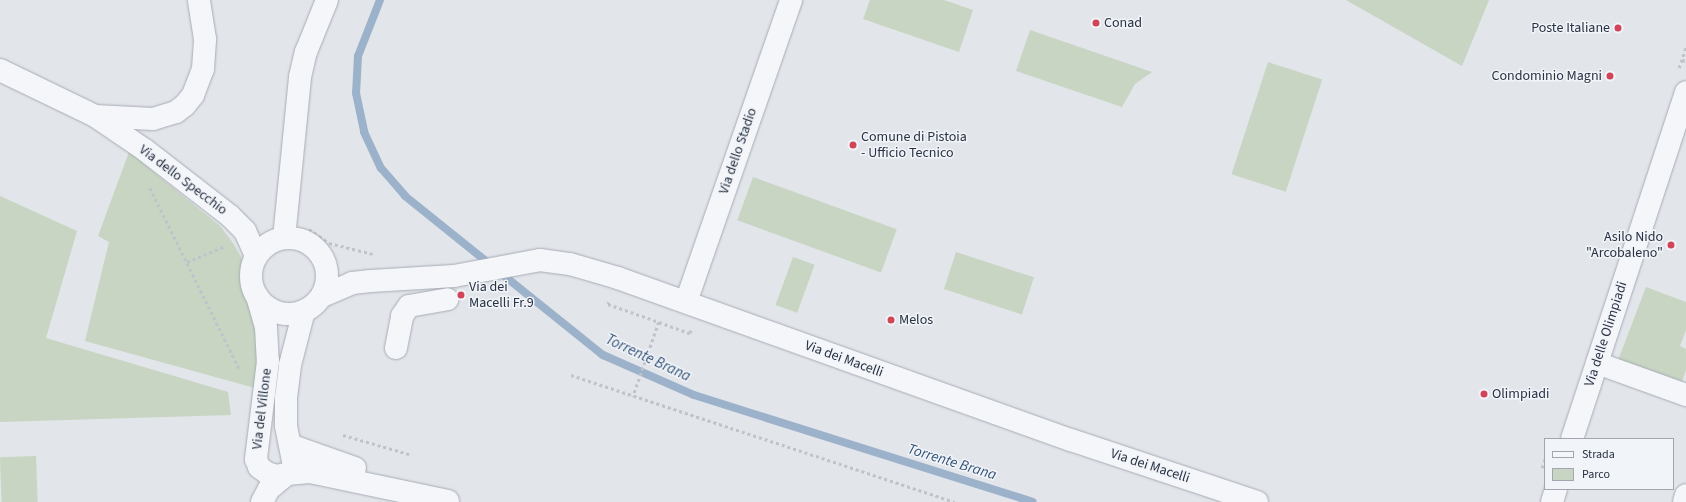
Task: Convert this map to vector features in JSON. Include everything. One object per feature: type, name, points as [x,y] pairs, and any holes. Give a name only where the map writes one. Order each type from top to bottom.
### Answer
[{"type":"street","name":"Via dello Specchio","points":[[95,116],[153,119],[176,112],[185,105],[193,95],[203,68],[205,39],[199,0]]},
{"type":"street","points":[[284,238],[300,77],[306,52],[327,0]]},
{"type":"street","name":"Via dello Stadio","points":[[686,302],[791,0]]},
{"type":"street","name":"Via dello Specchio","points":[[0,70],[95,116],[145,150],[230,216],[245,231],[256,256]]},
{"type":"street","name":"Via delle Olimpiadi","points":[[1572,438],[1686,92]]},
{"type":"street","points":[[284,238],[306,241],[320,252],[328,272],[322,296],[304,311],[290,314],[276,312],[257,296],[251,281],[256,256],[265,246],[284,238]]},
{"type":"street","name":"Via dei Macelli","points":[[322,296],[352,284],[425,277],[454,276],[540,260],[570,264],[686,302],[1071,440],[1257,502]]},
{"type":"street","name":"Via del Villone","points":[[257,296],[266,327],[268,361],[261,426],[256,448],[257,463],[267,474],[277,476],[287,474],[294,466],[286,426],[286,398],[290,365],[304,311]]},
{"type":"street","points":[[396,348],[402,316],[410,306],[447,299]]},
{"type":"street","points":[[1597,363],[1686,395]]},
{"type":"street","points":[[290,445],[449,502]]},
{"type":"street","points":[[251,502],[257,463]]},
{"type":"street","points":[[262,502],[269,489],[287,474],[322,473],[449,502]]},
{"type":"street","points":[[1552,502],[1556,490]]},
{"type":"street","points":[[1684,502],[1686,495]]},
{"type":"path","points":[[1682,60],[1686,61]]},
{"type":"path","points":[[149,185],[241,371]]},
{"type":"path","points":[[306,224],[329,243],[378,255]]},
{"type":"path","points":[[187,262],[233,243]]},
{"type":"path","points":[[608,304],[690,333]]},
{"type":"path","points":[[633,397],[659,322]]},
{"type":"path","points":[[571,375],[633,397],[955,502]]},
{"type":"path","points":[[335,433],[409,454]]},
{"type":"green space","points":[[870,0],[944,0],[973,10],[959,52],[863,19]]},
{"type":"green space","points":[[1346,0],[1489,0],[1462,66]]},
{"type":"green space","points":[[1030,30],[1152,72],[1135,84],[1122,107],[1016,71]]},
{"type":"green space","points":[[1268,62],[1322,80],[1286,192],[1232,174]]},
{"type":"green space","points":[[129,152],[220,226],[233,243],[263,294],[255,388],[85,341],[109,242],[98,236]]},
{"type":"green space","points":[[753,177],[897,229],[881,273],[737,220]]},
{"type":"green space","points":[[0,196],[77,231],[46,338],[228,392],[231,415],[0,422]]},
{"type":"green space","points":[[956,252],[1034,277],[1022,314],[944,289]]},
{"type":"green space","points":[[793,257],[815,265],[797,313],[776,305]]},
{"type":"green space","points":[[1646,287],[1686,302],[1686,330],[1680,346],[1686,349],[1686,370],[1680,387],[1617,363]]},
{"type":"green space","points":[[36,456],[38,502],[2,502],[0,457]]},
{"type":"waterway","name":"Torrente Brana","points":[[380,0],[358,56],[356,93],[364,132],[381,168],[405,196],[603,355],[694,395],[1033,502]]},
{"type":"place","name":"Conad","points":[[1096,23]]},
{"type":"place","name":"Poste Italiane","points":[[1618,28]]},
{"type":"place","name":"Condominio Magni","points":[[1610,76]]},
{"type":"place","name":"Comune di Pistoia - Ufficio Tecnico","points":[[853,145]]},
{"type":"place","name":"Asilo Nido \"Arcobaleno\"","points":[[1671,245]]},
{"type":"place","name":"Via dei Macelli Fr.9","points":[[461,295]]},
{"type":"place","name":"Melos","points":[[891,320]]},
{"type":"place","name":"Olimpiadi","points":[[1484,394]]}]
